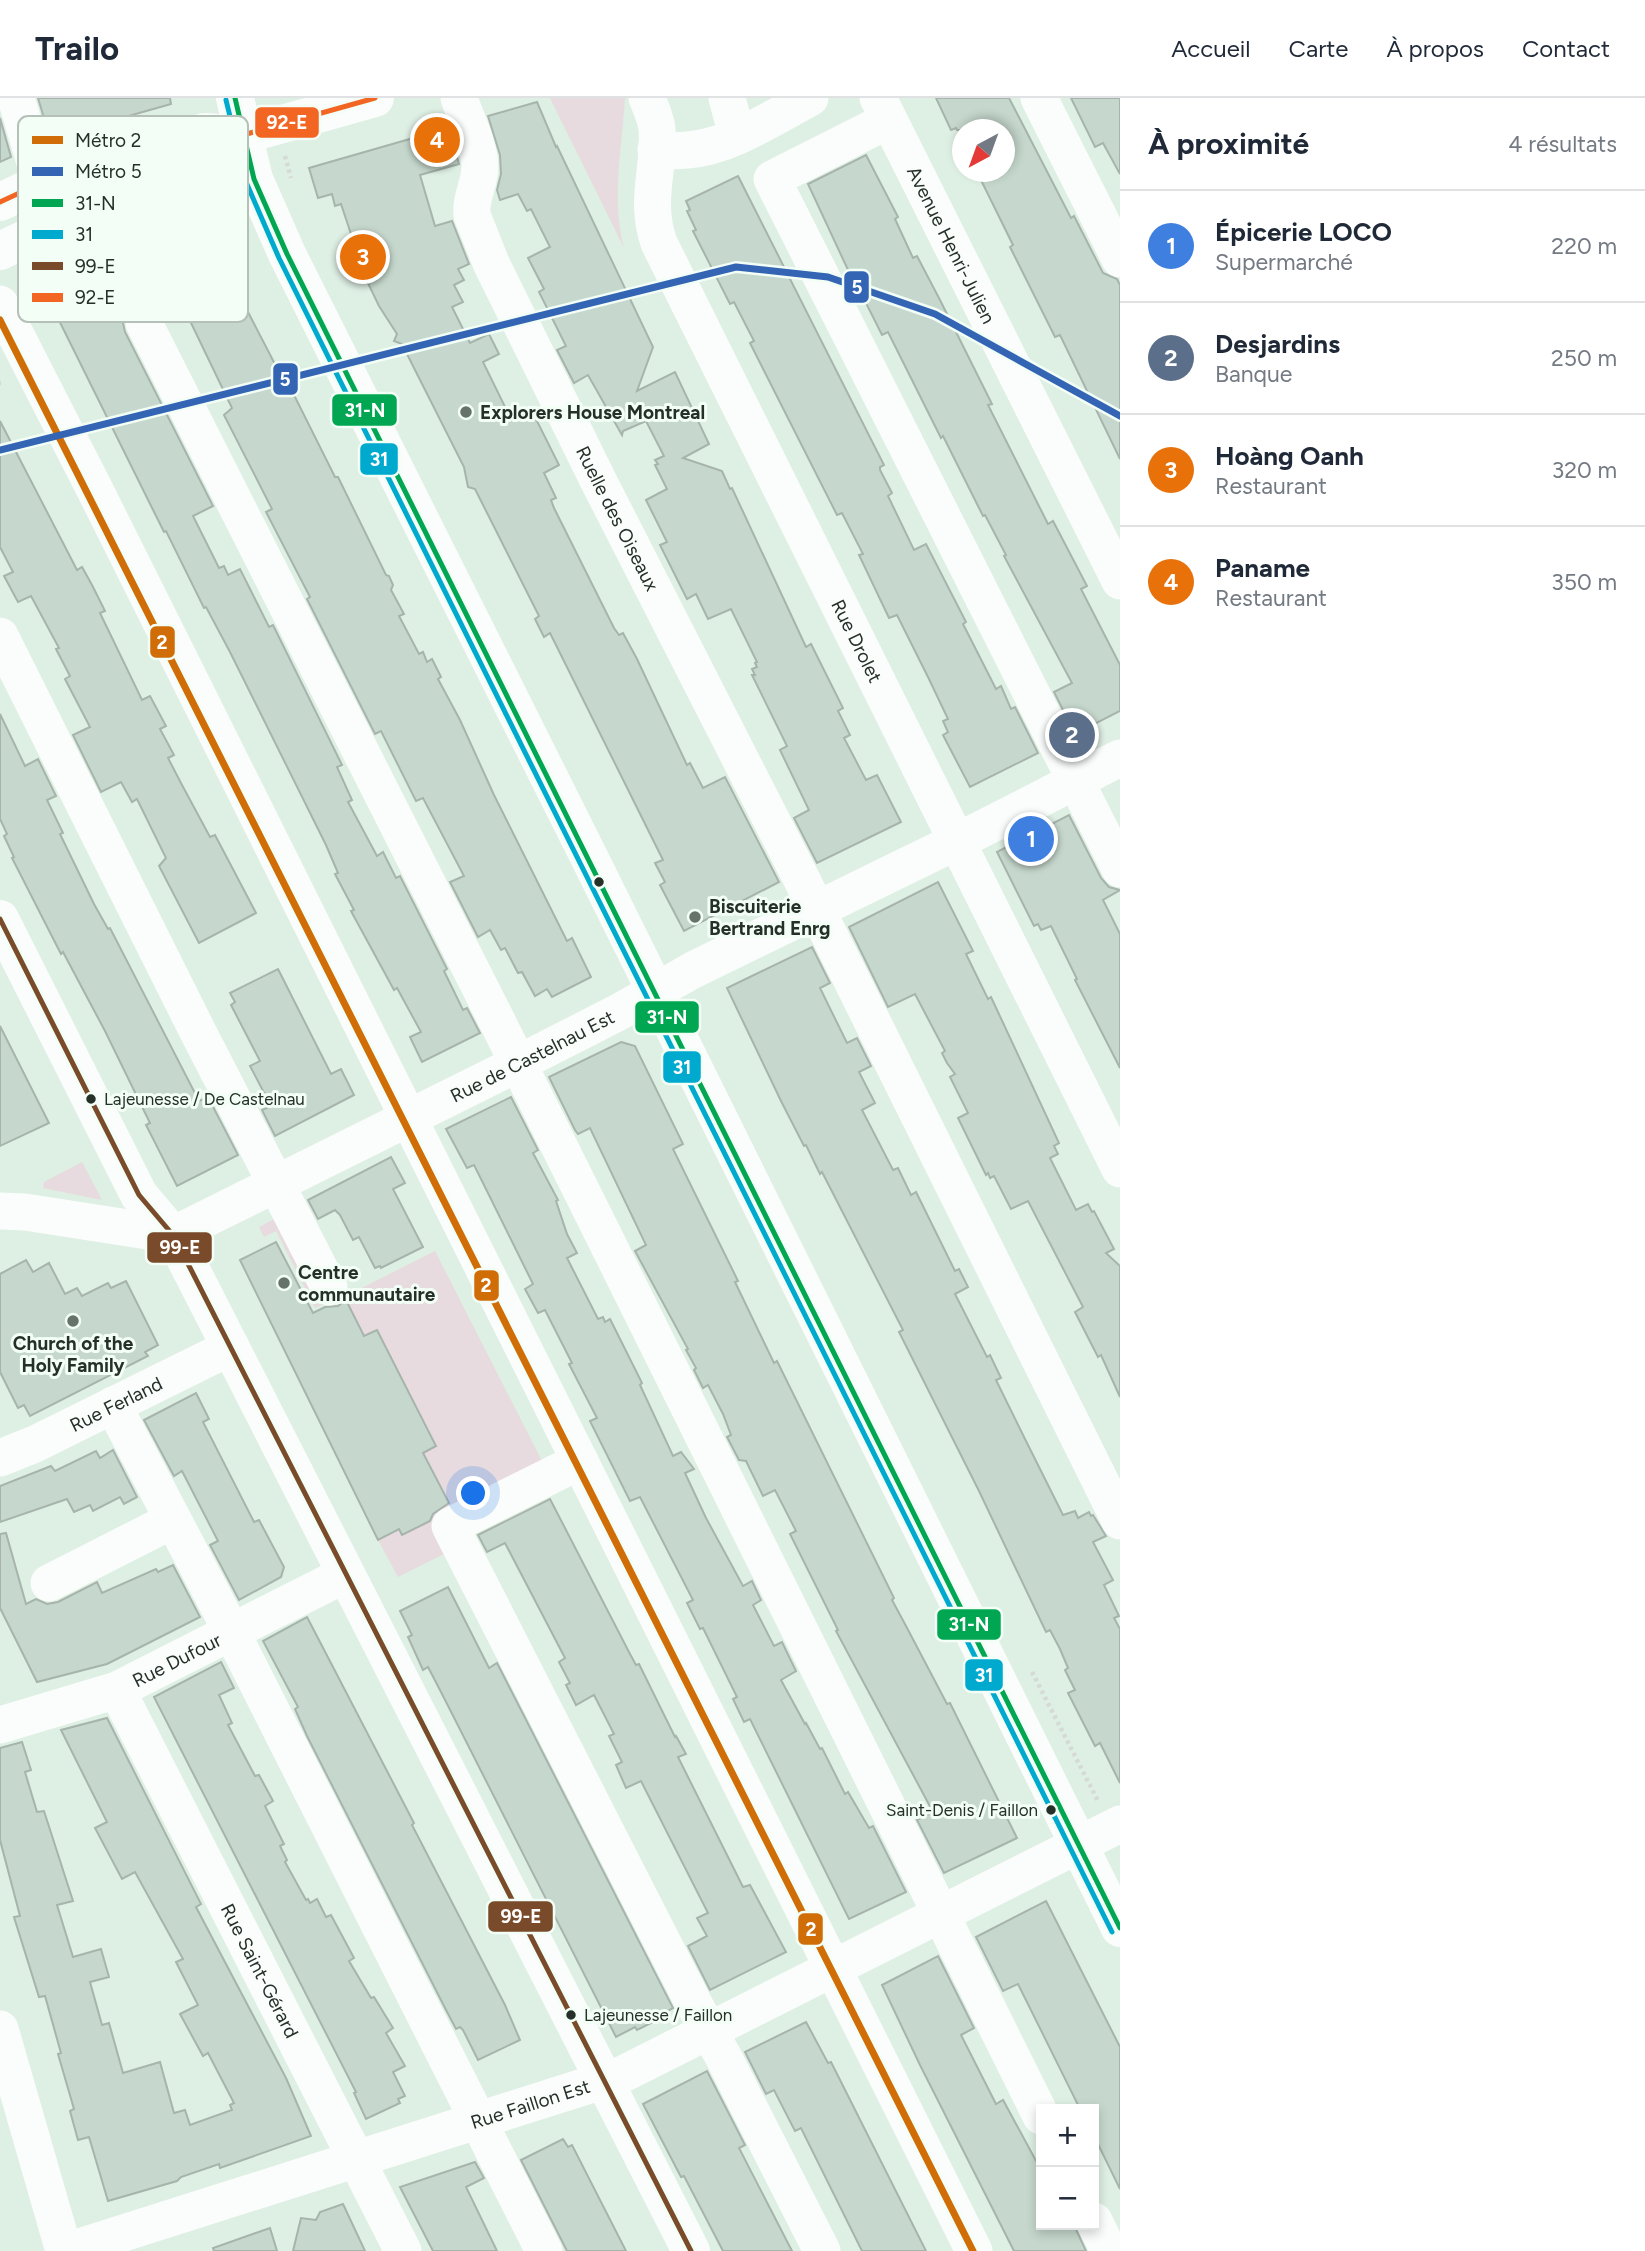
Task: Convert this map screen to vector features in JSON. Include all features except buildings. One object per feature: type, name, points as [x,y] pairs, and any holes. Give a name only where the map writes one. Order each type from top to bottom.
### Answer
[{"type":"main road","points":[[235,98],[239,116]]},
{"type":"main road","points":[[248,134],[374,98]]},
{"type":"main road","points":[[248,154],[257,188],[281,242],[1120,1928]]},
{"type":"main road","points":[[0,202],[18,194]]},
{"type":"main road","points":[[0,251],[18,242]]},
{"type":"main road","points":[[0,919],[139,1195],[173,1235],[691,2251]]},
{"type":"street","points":[[16,98],[21,116]]},
{"type":"street","name":"Rue Drolet","points":[[647,98],[656,121],[651,204],[654,229],[662,249],[1120,1169]]},
{"type":"street","points":[[727,98],[737,136]]},
{"type":"street","points":[[656,149],[675,152],[706,148],[737,136],[810,98]]},
{"type":"street","points":[[1039,98],[1120,259]]},
{"type":"street","name":"Ruelle des Oiseaux","points":[[462,107],[480,164],[471,208],[480,238],[604,492],[816,910],[1120,1521]]},
{"type":"street","points":[[883,109],[772,179],[1120,869]]},
{"type":"street","name":"Avenue Henri-Julien","points":[[883,109],[1120,581]]},
{"type":"street","points":[[0,304],[974,2251]]},
{"type":"street","points":[[144,323],[1036,2106]]},
{"type":"street","points":[[0,636],[329,1287]]},
{"type":"street","name":"Rue de Castelnau Est","points":[[173,1235],[517,1064],[693,970],[1120,758]]},
{"type":"street","points":[[0,1211],[25,1212],[173,1235]]},
{"type":"street","name":"Rue Ferland","points":[[0,1458],[35,1444],[231,1347]]},
{"type":"street","points":[[113,1405],[544,2251]]},
{"type":"street","points":[[580,1461],[450,1526],[822,2251]]},
{"type":"street","points":[[49,1583],[173,1520]]},
{"type":"street","name":"Rue Dufour","points":[[0,1725],[117,1690],[346,1574]]},
{"type":"street","name":"Rue Saint-Gérard","points":[[117,1690],[403,2251]]},
{"type":"street","name":"Rue Faillon Est","points":[[66,2251],[605,2081],[642,2066],[1120,1824]]},
{"type":"street","points":[[0,2029],[66,2251]]},
{"type":"street","points":[[1098,2230],[1109,2251]]},
{"type":"shaded area","points":[[550,98],[625,98],[618,173],[618,210],[624,248]]},
{"type":"shaded area","points":[[82,1162],[102,1200],[43,1188],[44,1182]]},
{"type":"shaded area","points":[[280,1216],[325,1303],[315,1308],[276,1231],[264,1237],[259,1227]]},
{"type":"shaded area","points":[[435,1251],[545,1467],[452,1550],[398,1577],[378,1540],[448,1500],[423,1453],[436,1446],[377,1330],[364,1336],[344,1297]]},
{"type":"metro line","name":"5","points":[[0,450],[736,267],[828,277],[935,314],[1120,416]]},
{"type":"metro line","name":"2","points":[[0,320],[973,2251]]},
{"type":"transit line","name":"31-N","points":[[235,98],[239,116]]},
{"type":"transit line","name":"92-E","points":[[248,134],[375,98]]},
{"type":"transit line","name":"31","points":[[226,100],[230,116]]},
{"type":"transit line","name":"31-N","points":[[248,153],[254,179],[287,254],[1120,1928]]},
{"type":"transit line","name":"31","points":[[248,187],[279,258],[1112,1932]]},
{"type":"transit line","name":"92-E","points":[[0,202],[18,194]]},
{"type":"transit line","name":"99-E","points":[[0,919],[139,1195],[173,1235],[183,1254],[691,2251]]},
{"type":"place","name":"Paname","points":[[437,140]]},
{"type":"place","name":"Hoàng Oanh","points":[[363,257]]},
{"type":"place","name":"Explorers House Montreal","points":[[466,412]]},
{"type":"place","name":"Desjardins","points":[[1072,735]]},
{"type":"place","name":"Épicerie LOCO","points":[[1031,839]]},
{"type":"place","name":"Biscuiterie Bertrand Enrg","points":[[695,917]]},
{"type":"place","name":"Lajeunesse / De Castelnau","points":[[91,1099]]},
{"type":"place","name":"Centre communautaire","points":[[284,1283]]},
{"type":"place","name":"Church of the Holy Family","points":[[73,1321]]},
{"type":"place","name":"Saint-Denis / Faillon","points":[[1051,1810]]},
{"type":"place","name":"Lajeunesse / Faillon","points":[[571,2015]]}]
